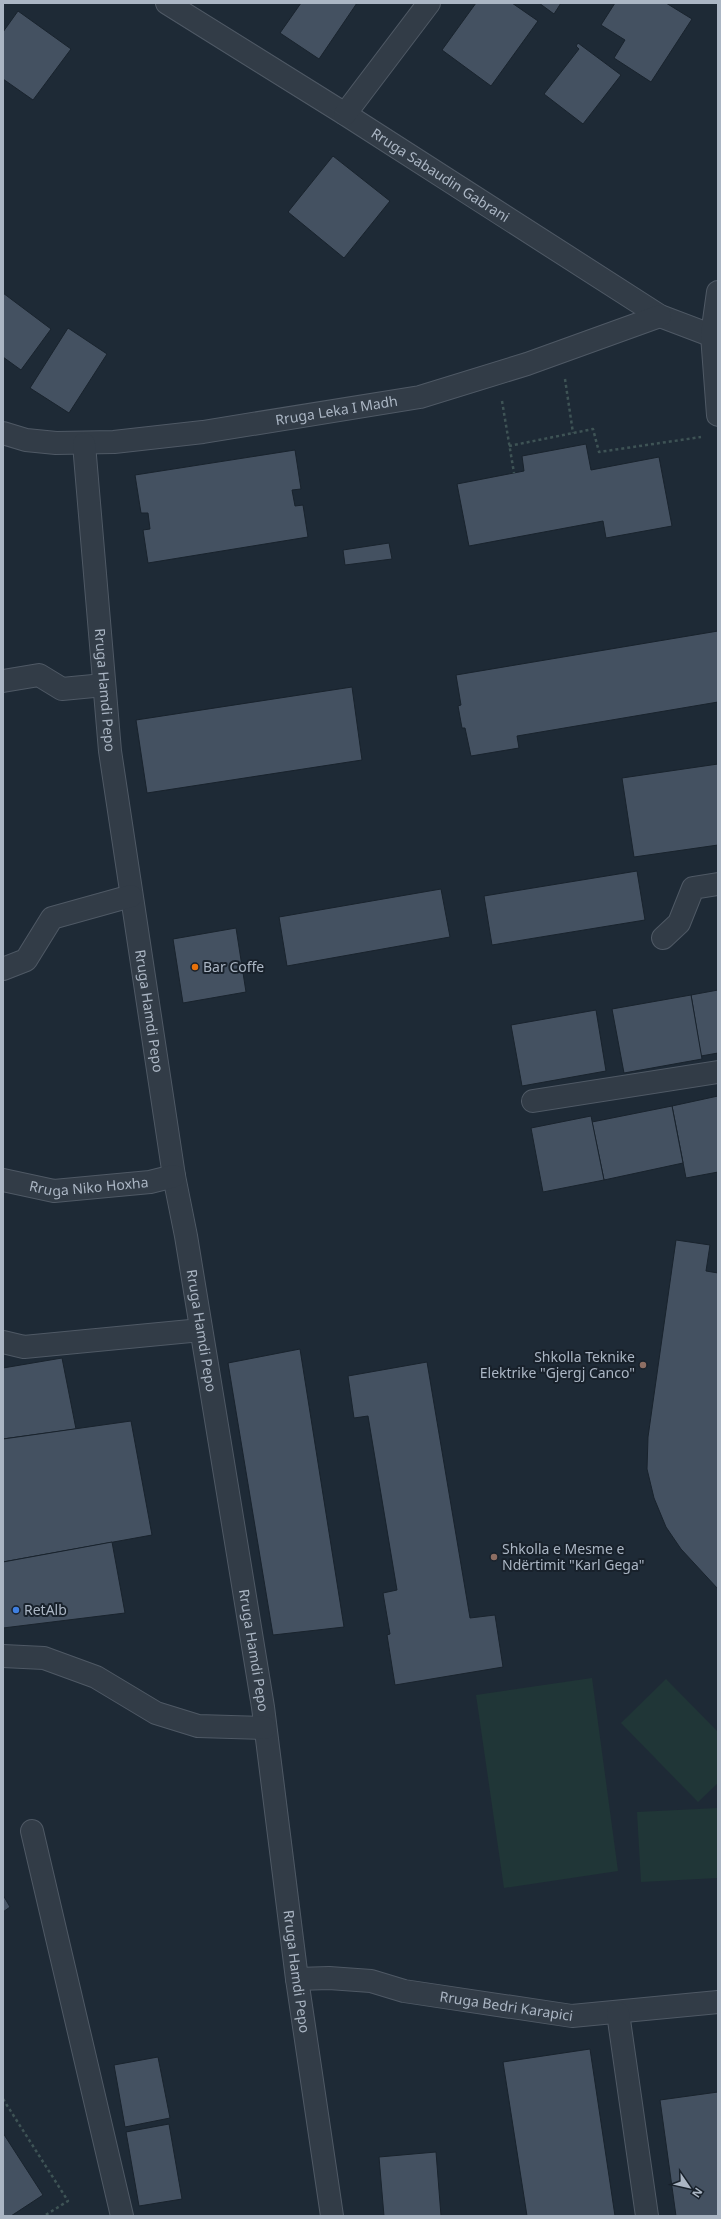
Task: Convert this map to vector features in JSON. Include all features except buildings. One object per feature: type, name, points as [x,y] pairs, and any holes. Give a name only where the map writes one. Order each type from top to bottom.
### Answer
[{"type":"street","name":"Rruga Sabaudin Gabrani","points":[[167,3],[345,114],[660,316],[715,336]]},
{"type":"street","points":[[345,114],[428,3]]},
{"type":"street","points":[[718,292],[715,336],[718,415]]},
{"type":"street","name":"Rruga Leka I Madh","points":[[3,433],[26,440],[84,444],[114,442],[204,432],[420,397],[497,373],[660,316]]},
{"type":"street","name":"Rruga Hamdi Pepo","points":[[84,444],[110,751],[174,1176],[201,1330],[265,1728],[297,1980],[332,2216]]},
{"type":"street","points":[[3,681],[39,675],[62,689],[104,685]]},
{"type":"street","points":[[663,938],[678,923],[693,888],[718,884]]},
{"type":"street","points":[[3,969],[26,960],[52,918],[131,896]]},
{"type":"street","points":[[533,1101],[718,1072]]},
{"type":"street","name":"Rruga Niko Hoxha","points":[[3,1180],[54,1191],[150,1182],[174,1176]]},
{"type":"street","points":[[3,1342],[24,1347],[201,1330]]},
{"type":"street","points":[[3,1656],[44,1658],[96,1677],[156,1713],[198,1726],[265,1728]]},
{"type":"street","points":[[32,1831],[122,2216]]},
{"type":"street","name":"Rruga Bedri Karapici","points":[[297,1980],[329,1978],[370,1981],[404,1991],[572,2016],[618,2013],[718,2002]]},
{"type":"street","points":[[618,2013],[646,2216]]},
{"type":"path","points":[[561,350],[573,433]]},
{"type":"path","points":[[497,373],[514,474]]},
{"type":"path","points":[[510,446],[593,429],[599,452],[694,438]]},
{"type":"path","points":[[3,2099],[68,2201],[44,2216]]},
{"type":"green space","points":[[592,1678],[618,1871],[504,1888],[476,1695]]},
{"type":"green space","points":[[666,1679],[718,1732],[718,1783],[698,1802],[621,1723]]},
{"type":"green space","points":[[718,1808],[718,1878],[641,1882],[637,1812]]},
{"type":"place","name":"Bar Coffe","points":[[195,967]]},
{"type":"place","name":"Shkolla Teknike Elektrike \"Gjergj Canco\"","points":[[643,1365]]},
{"type":"place","name":"Shkolla e Mesme e Ndërtimit \"Karl Gega\"","points":[[494,1557]]},
{"type":"place","name":"RetAlb","points":[[16,1610]]}]
